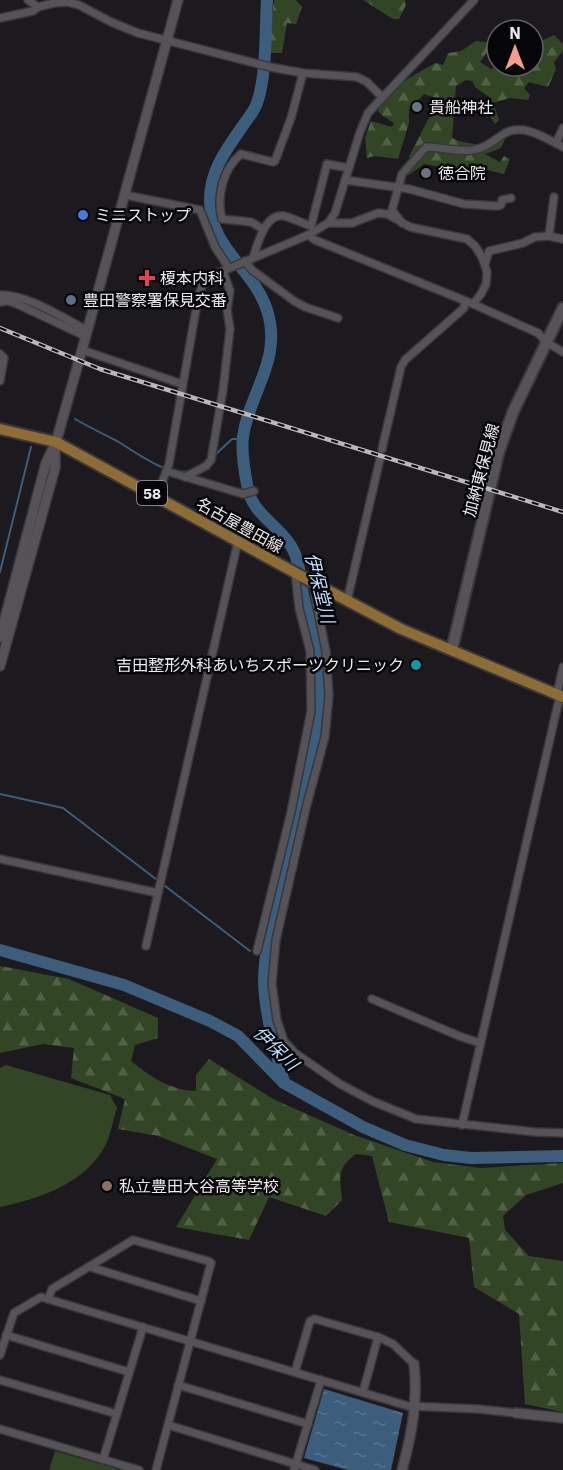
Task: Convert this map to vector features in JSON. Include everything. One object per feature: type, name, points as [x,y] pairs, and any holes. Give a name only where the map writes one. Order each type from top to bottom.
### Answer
[{"type":"main road","name":"加納東保見線","points":[[452,649],[499,451],[513,412],[563,308]]},
{"type":"main road","name":"名古屋豊田線","points":[[0,429],[56,442],[401,629],[560,695]]},
{"type":"street","points":[[28,0],[38,7]]},
{"type":"street","points":[[0,637],[46,463],[56,442],[178,0]]},
{"type":"street","points":[[158,496],[167,468],[202,286],[211,276],[308,236],[328,223],[335,213],[363,121],[382,97],[474,0]]},
{"type":"street","points":[[0,18],[33,11],[38,7],[68,2],[138,33],[270,67],[303,73],[357,77],[367,82],[382,97]]},
{"type":"street","points":[[263,229],[251,222],[222,219],[221,194],[227,168],[241,154],[273,162],[275,160],[291,118],[303,73]]},
{"type":"street","points":[[402,223],[392,210],[402,174],[426,147],[473,150],[489,145],[508,131],[517,129],[530,131],[559,145],[563,128]]},
{"type":"street","points":[[246,261],[263,229],[276,217],[282,215],[311,226],[317,194],[327,164],[349,168]]},
{"type":"street","points":[[345,180],[409,189],[464,204],[498,206],[501,205],[502,200],[511,198]]},
{"type":"street","points":[[125,195],[200,210],[215,247],[228,268],[230,291],[227,309],[230,329],[212,457],[185,477]]},
{"type":"street","points":[[549,236],[554,197]]},
{"type":"street","points":[[328,223],[352,223],[378,213],[387,214],[402,223],[467,239],[475,246],[487,272],[486,284],[481,294],[405,360],[401,367],[382,448]]},
{"type":"street","points":[[308,236],[538,333],[546,342],[563,352]]},
{"type":"street","points":[[485,264],[489,251],[523,243],[535,237],[549,236],[563,239]]},
{"type":"street","points":[[246,261],[252,270],[294,301],[304,307],[338,318]]},
{"type":"street","points":[[0,295],[22,298],[86,333]]},
{"type":"street","points":[[0,302],[8,301],[17,304],[86,333]]},
{"type":"street","points":[[82,350],[183,384]]},
{"type":"street","points":[[0,354],[4,358],[0,381]]},
{"type":"street","points":[[0,666],[55,468],[56,442]]},
{"type":"street","points":[[347,601],[380,459]]},
{"type":"street","points":[[167,468],[185,477],[243,494],[254,490]]},
{"type":"street","points":[[146,946],[238,541]]},
{"type":"street","points":[[258,951],[291,812],[311,711],[310,651],[299,608],[303,577]]},
{"type":"street","points":[[303,577],[315,597],[326,651],[328,695],[325,737],[306,808],[276,940],[272,984],[280,1029],[285,1041],[295,1053],[340,1084],[372,1101],[416,1119],[563,1133]]},
{"type":"street","points":[[462,1125],[560,695],[563,667]]},
{"type":"street","points":[[0,859],[158,893]]},
{"type":"street","points":[[372,999],[480,1043]]},
{"type":"street","points":[[48,1299],[52,1290],[133,1239],[208,1261],[211,1266],[156,1470]]},
{"type":"street","points":[[90,1267],[201,1301]]},
{"type":"street","points":[[0,1355],[15,1311],[39,1298],[48,1299],[407,1406],[478,1408],[563,1418]]},
{"type":"street","points":[[295,1372],[312,1318],[378,1337],[393,1344],[411,1359],[414,1364],[416,1406],[411,1439],[402,1470]]},
{"type":"street","points":[[103,1460],[143,1327]]},
{"type":"street","points":[[6,1335],[129,1372]]},
{"type":"street","points":[[363,1392],[378,1337]]},
{"type":"street","points":[[0,1380],[117,1414]]},
{"type":"street","points":[[295,1467],[321,1380]]},
{"type":"street","points":[[178,1385],[308,1424]]},
{"type":"street","points":[[168,1425],[295,1467],[315,1470]]},
{"type":"street","points":[[0,1429],[139,1470]]},
{"type":"green space","points":[[274,0],[296,0],[302,7],[296,24],[287,23],[282,53],[267,53]]},
{"type":"green space","points":[[363,0],[405,0],[406,5],[399,19],[393,19]]},
{"type":"green space","points":[[554,35],[563,44],[563,51],[554,62],[556,69],[548,87],[529,82],[524,88],[530,95],[528,100],[510,98],[493,103],[499,120],[495,124],[485,109],[489,97],[475,87],[472,81],[466,80],[456,86],[452,138],[488,147],[506,137],[501,148],[485,154],[500,162],[504,156],[510,159],[504,174],[479,168],[453,169],[424,164],[409,175],[405,174],[413,164],[409,156],[431,114],[435,98],[424,94],[409,109],[409,123],[398,159],[375,156],[367,158],[365,138],[371,121],[392,127],[394,123],[378,111],[388,95],[411,77],[436,63],[443,65],[448,53],[461,51],[476,41],[485,42],[485,55],[480,62],[485,65],[485,78],[545,78],[545,39]]},
{"type":"green space","points":[[0,966],[69,979],[158,1018],[158,1038],[135,1045],[131,1061],[153,1077],[178,1088],[196,1091],[196,1075],[209,1059],[275,1100],[354,1135],[433,1162],[480,1168],[563,1163],[563,1183],[526,1195],[503,1216],[505,1230],[529,1256],[563,1261],[563,1412],[525,1404],[519,1314],[474,1287],[469,1238],[389,1222],[372,1156],[356,1154],[345,1164],[340,1179],[342,1200],[326,1216],[269,1197],[249,1240],[176,1227],[217,1159],[158,1136],[118,1129],[125,1099],[71,1078],[74,1048],[43,1044],[0,1053]]},
{"type":"green space","points":[[6,1065],[110,1095],[117,1108],[106,1144],[98,1158],[87,1169],[46,1194],[0,1207],[0,1068]]},
{"type":"green space","points":[[55,1451],[121,1470],[49,1470]]},
{"type":"water","points":[[324,1389],[403,1413],[391,1470],[348,1470],[304,1458]]},
{"type":"waterway","name":"伊保堂川","points":[[267,0],[264,66],[257,103],[220,161],[213,179],[210,199],[212,216],[224,245],[252,282],[267,310],[271,328],[271,345],[268,360],[246,421],[243,437],[245,470],[250,497],[254,504],[284,536],[296,557],[320,670],[320,702],[315,734],[269,935],[265,963],[266,1007],[284,1083]]},
{"type":"waterway","points":[[75,419],[162,467],[181,472],[190,471]]},
{"type":"waterway","points":[[215,455],[232,439],[242,439]]},
{"type":"waterway","points":[[0,572],[31,447]]},
{"type":"waterway","points":[[0,794],[63,808],[250,951]]},
{"type":"waterway","name":"伊保川","points":[[0,950],[124,985],[210,1021],[238,1036],[284,1083],[363,1127],[405,1145],[444,1155],[471,1158],[563,1156]]},
{"type":"railway","points":[[0,328],[100,369],[563,512]]},
{"type":"place","name":"貴船神社","points":[[417,107]]},
{"type":"place","name":"徳合院","points":[[426,173]]},
{"type":"place","name":"ミニストップ","points":[[83,215]]},
{"type":"place","name":"榎本内科","points":[[147,278]]},
{"type":"place","name":"豊田警察署保見交番","points":[[71,300]]},
{"type":"place","name":"吉田整形外科あいちスポーツクリニック","points":[[416,665]]},
{"type":"place","name":"私立豊田大谷高等学校","points":[[107,1186]]}]
